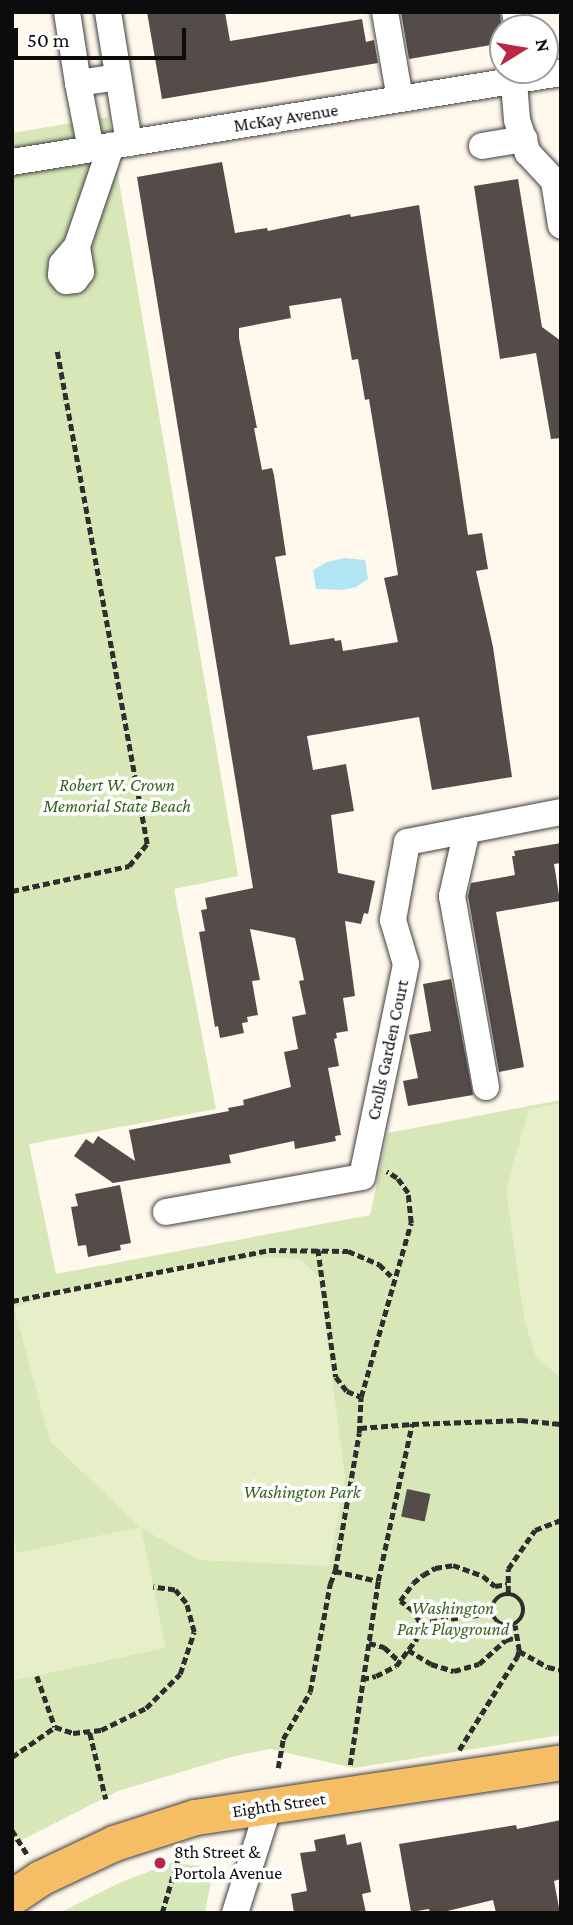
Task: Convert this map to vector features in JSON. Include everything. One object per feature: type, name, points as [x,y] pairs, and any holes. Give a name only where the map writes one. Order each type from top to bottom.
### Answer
[{"type":"main road","name":"Eighth Street","points":[[12,1897],[40,1878],[154,1828],[195,1817],[561,1762]]},
{"type":"street","points":[[67,12],[78,83],[110,146]]},
{"type":"street","points":[[77,246],[110,146],[118,77],[107,12]]},
{"type":"street","points":[[385,12],[400,99]]},
{"type":"street","points":[[78,83],[118,77]]},
{"type":"street","name":"McKay Avenue","points":[[12,162],[400,99],[489,81]]},
{"type":"street","points":[[514,84],[528,153],[558,181],[561,225]]},
{"type":"street","points":[[482,146],[524,139]]},
{"type":"street","name":"Crolls Garden Court","points":[[364,1165],[406,964],[393,920],[407,842],[561,812]]},
{"type":"street","points":[[467,830],[452,896],[486,1087]]},
{"type":"street","points":[[166,1212],[362,1177],[364,1165]]},
{"type":"street","points":[[235,1913],[269,1806]]},
{"type":"path","points":[[12,891],[130,866],[147,844],[57,351]]},
{"type":"path","points":[[278,1768],[283,1740],[310,1692],[330,1584],[335,1571],[359,1427],[361,1397],[393,1278],[411,1223],[408,1192],[397,1178],[384,1170],[364,1165]]},
{"type":"path","points":[[318,1249],[336,1377],[347,1391],[361,1397]]},
{"type":"path","points":[[12,1301],[270,1250],[348,1251],[379,1264],[393,1278]]},
{"type":"path","points":[[359,1427],[521,1420],[561,1424]]},
{"type":"path","points":[[350,1772],[361,1679],[412,1424]]},
{"type":"path","points":[[509,1593],[508,1569],[535,1531],[561,1520]]},
{"type":"path","points":[[361,1679],[376,1676],[400,1662],[419,1635],[420,1623],[413,1611],[400,1601],[412,1583],[435,1568],[453,1565],[483,1576],[495,1586],[507,1584]]},
{"type":"path","points":[[335,1571],[379,1581]]},
{"type":"path","points":[[55,1727],[73,1733],[90,1733],[127,1720],[146,1708],[180,1674],[190,1652],[194,1632],[186,1603],[175,1590],[153,1587]]},
{"type":"path","points":[[462,1778],[459,1746],[519,1651],[515,1625],[524,1610],[520,1599],[509,1593],[499,1596],[492,1603],[491,1613],[496,1622],[505,1626],[515,1625]]},
{"type":"path","points":[[420,1623],[491,1613]]},
{"type":"path","points":[[408,1650],[431,1664],[454,1671],[479,1664],[506,1640],[517,1637]]},
{"type":"path","points":[[369,1643],[384,1647],[400,1662]]},
{"type":"path","points":[[519,1651],[548,1667],[561,1670]]},
{"type":"path","points":[[37,1675],[55,1727]]},
{"type":"path","points":[[12,1757],[55,1727]]},
{"type":"path","points":[[90,1733],[106,1799]]},
{"type":"path","points":[[162,1913],[178,1858]]},
{"type":"green space","name":"Washington Park","points":[[108,117],[238,876],[174,889],[216,1109],[29,1144],[56,1274],[370,1215],[388,1133],[561,1100],[561,1735],[354,1768],[270,1749],[231,1757],[118,1791],[12,1845],[12,133]]},
{"type":"green space","points":[[561,1103],[561,1378],[536,1357],[524,1319],[506,1189],[529,1109]]},
{"type":"green space","points":[[265,1257],[300,1259],[319,1277],[345,1478],[329,1566],[199,1560],[141,1528],[166,1648],[12,1681],[12,1530],[17,1553],[140,1527],[50,1441],[14,1308],[63,1291],[151,1272]]},
{"type":"green space","points":[[171,1863],[202,1866],[211,1881],[205,1913],[59,1913],[119,1883]]},
{"type":"water","points":[[345,558],[365,560],[368,579],[356,587],[342,590],[316,589],[313,570],[327,562]]},
{"type":"building","points":[[147,12],[225,12],[230,41],[362,19],[366,42],[374,40],[378,63],[162,99]]},
{"type":"building","points":[[401,12],[500,12],[489,14],[489,45],[409,59]]},
{"type":"building","points":[[222,162],[235,233],[267,228],[268,231],[350,214],[351,217],[419,205],[468,535],[482,533],[488,569],[476,571],[493,647],[512,777],[432,790],[419,717],[307,736],[313,770],[346,764],[354,811],[331,815],[338,873],[375,881],[368,914],[364,913],[361,924],[345,921],[355,996],[343,998],[348,1031],[336,1033],[337,1038],[334,1039],[339,1066],[328,1068],[341,1135],[335,1136],[336,1141],[295,1149],[294,1141],[229,1155],[231,1163],[113,1183],[74,1156],[86,1139],[93,1144],[98,1136],[135,1161],[129,1130],[229,1111],[228,1108],[244,1105],[243,1100],[291,1087],[284,1052],[298,1049],[292,1017],[306,1014],[299,981],[304,980],[295,938],[250,929],[260,980],[252,981],[258,1015],[247,1017],[248,1022],[242,1023],[244,1033],[220,1038],[218,1026],[215,1027],[199,932],[205,931],[201,910],[207,909],[205,898],[253,888],[137,177]],"holes":[[[341,298],[352,360],[358,359],[365,400],[369,399],[398,575],[384,578],[398,642],[343,651],[341,640],[335,641],[334,638],[290,645],[275,557],[286,555],[274,475],[272,468],[262,470],[239,328],[291,318],[289,306]]]},
{"type":"building","points":[[518,179],[542,327],[561,341],[561,438],[551,439],[536,353],[500,359],[474,186]]},
{"type":"building","points":[[561,843],[561,863],[554,864],[560,901],[496,912],[524,1067],[499,1072],[468,896],[471,883],[515,875],[512,856],[515,856],[514,851]]},
{"type":"building","points":[[451,979],[473,1095],[408,1106],[403,1081],[418,1078],[409,1035],[431,1031],[423,984]]},
{"type":"building","points":[[120,1185],[131,1243],[120,1245],[121,1250],[88,1257],[86,1245],[78,1246],[71,1207],[78,1206],[75,1194]]},
{"type":"building","points":[[407,1489],[430,1494],[425,1521],[401,1516]]},
{"type":"building","points":[[561,1820],[561,1879],[554,1881],[560,1913],[496,1913],[493,1900],[439,1913],[430,1913],[429,1909],[411,1912],[399,1844],[516,1825],[517,1829]]},
{"type":"building","points":[[345,1834],[347,1845],[361,1842],[371,1892],[362,1894],[366,1913],[294,1913],[291,1894],[307,1891],[300,1853],[316,1851],[314,1840]]},
{"type":"place","name":"8th Street & Portola Avenue","points":[[160,1863]]},
{"type":"park label","name":"Robert W. Crown Memorial State Beach","points":[[117,796]]},
{"type":"park label","name":"Washington Park Playground","points":[[453,1619]]}]
